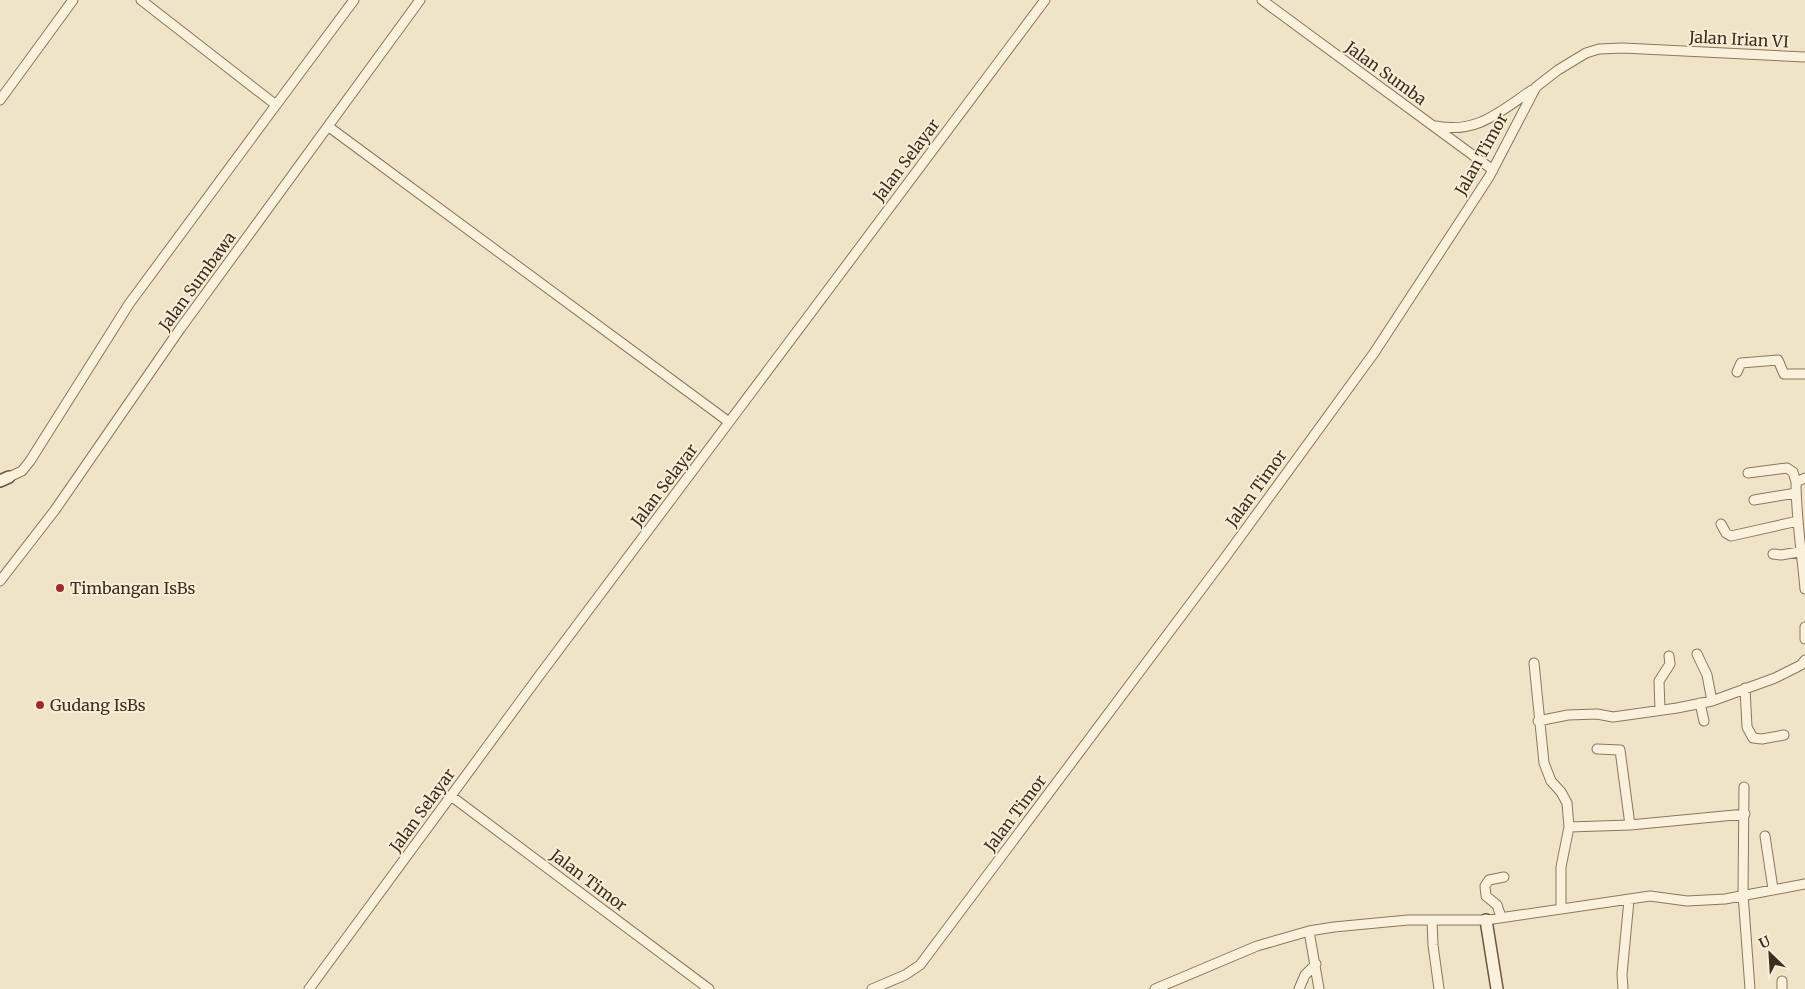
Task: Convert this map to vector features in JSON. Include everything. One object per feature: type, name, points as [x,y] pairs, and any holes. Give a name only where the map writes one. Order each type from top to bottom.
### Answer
[{"type":"street","points":[[0,100],[73,0]]},
{"type":"street","points":[[141,0],[276,104]]},
{"type":"street","points":[[4,479],[22,470],[30,461],[129,304],[354,0]]},
{"type":"street","name":"Jalan Sumbawa","points":[[0,581],[56,510],[180,329],[420,0]]},
{"type":"street","name":"Jalan Selayar","points":[[309,989],[729,422],[1045,0]]},
{"type":"street","name":"Jalan Sumba","points":[[1262,0],[1492,170]]},
{"type":"street","name":"Jalan Timor","points":[[872,989],[905,975],[920,965],[1224,558],[1374,353],[1492,170],[1536,87],[1571,62],[1599,49],[1671,51]]},
{"type":"street","name":"Jalan Irian VI","points":[[1671,51],[1805,57]]},
{"type":"street","points":[[1433,126],[1459,128],[1482,123],[1536,87]]},
{"type":"street","points":[[329,127],[729,422]]},
{"type":"street","points":[[1737,372],[1741,363],[1778,360],[1784,374],[1805,374]]},
{"type":"street","points":[[1748,473],[1787,468],[1801,480],[1796,493],[1801,510],[1798,521],[1804,551],[1805,589]]},
{"type":"street","points":[[1754,500],[1796,493]]},
{"type":"street","points":[[1722,524],[1726,533],[1731,536],[1798,521]]},
{"type":"street","points":[[1773,554],[1781,555],[1804,551]]},
{"type":"street","points":[[1805,627],[1805,639]]},
{"type":"street","points":[[1697,654],[1707,674],[1712,700]]},
{"type":"street","points":[[1660,710],[1659,681],[1670,664],[1669,656]]},
{"type":"street","points":[[1538,721],[1568,715],[1597,714],[1613,717],[1700,703],[1775,678],[1805,662]]},
{"type":"street","points":[[1534,663],[1538,721],[1544,763],[1551,781],[1561,792],[1567,803],[1569,827],[1561,867],[1561,909]]},
{"type":"street","points":[[1745,688],[1747,727],[1753,738],[1762,739],[1784,736]]},
{"type":"street","points":[[1700,703],[1704,721]]},
{"type":"street","points":[[1597,748],[1620,750],[1630,825]]},
{"type":"street","points":[[1744,787],[1743,894],[1750,989]]},
{"type":"street","name":"Jalan Timor","points":[[451,796],[709,989]]},
{"type":"street","points":[[1569,827],[1630,825],[1745,814]]},
{"type":"street","points":[[1765,836],[1773,889]]},
{"type":"street","points":[[1501,917],[1497,904],[1486,896],[1485,886],[1489,880],[1504,877]]},
{"type":"street","points":[[1155,989],[1257,946],[1309,931],[1390,922],[1486,920],[1650,896],[1706,900],[1805,884]]},
{"type":"street","points":[[1623,989],[1622,974],[1629,900]]},
{"type":"street","points":[[1432,920],[1433,945],[1439,989]]},
{"type":"street","points":[[1486,920],[1497,989]]},
{"type":"street","points":[[1309,931],[1319,989]]},
{"type":"street","points":[[1299,989],[1305,975],[1316,964]]},
{"type":"place","name":"Timbangan IsBs","points":[[60,588]]},
{"type":"place","name":"Gudang IsBs","points":[[40,705]]}]
